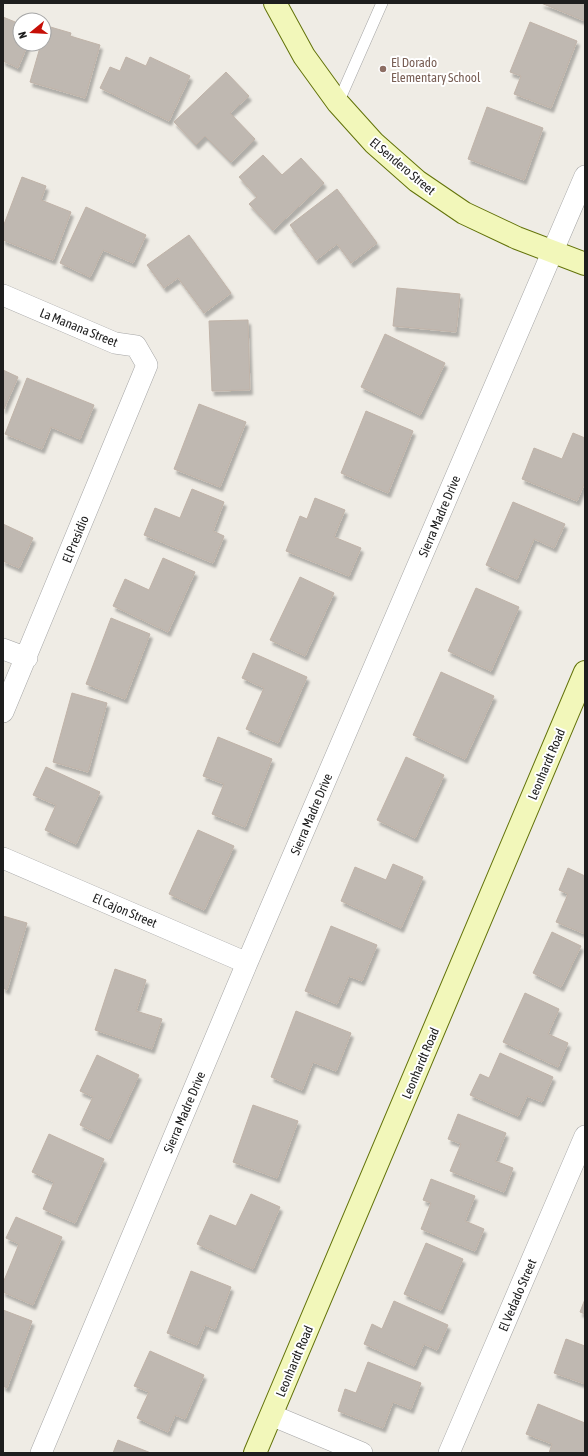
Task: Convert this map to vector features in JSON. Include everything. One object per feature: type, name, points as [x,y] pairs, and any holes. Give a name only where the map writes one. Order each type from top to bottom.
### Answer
[{"type":"street","name":"El Sendero Street","points":[[275,3],[304,56],[338,103],[374,143],[417,181],[464,213],[553,252],[585,264]]},
{"type":"street","name":"Sierra Madre Drive","points":[[41,1453],[247,963],[585,176]]},
{"type":"street","name":"La Manana Street","points":[[3,295],[115,343],[136,346],[147,365]]},
{"type":"street","name":"El Presidio","points":[[3,712],[147,365]]},
{"type":"street","points":[[3,649],[26,658]]},
{"type":"street","name":"Leonhardt Road","points":[[255,1453],[584,679]]},
{"type":"street","name":"El Cajon Street","points":[[3,858],[247,963]]},
{"type":"street","name":"El Vedado Street","points":[[449,1453],[585,1136]]},
{"type":"street","points":[[271,1415],[362,1453]]},
{"type":"lane","points":[[338,103],[382,3]]},
{"type":"building","points":[[541,3],[585,3],[585,21]]},
{"type":"building","points":[[3,17],[12,21],[12,52],[25,52],[18,68],[3,61]]},
{"type":"building","points":[[530,22],[577,41],[551,108],[514,94],[521,76],[510,72]]},
{"type":"building","points":[[52,27],[71,33],[70,36],[100,45],[85,98],[30,82],[39,52],[52,52]]},
{"type":"building","points":[[126,57],[146,66],[150,57],[190,76],[169,121],[100,88],[110,67],[120,71]]},
{"type":"building","points":[[226,72],[249,96],[230,113],[255,139],[231,162],[205,136],[196,145],[174,122]]},
{"type":"building","points":[[487,107],[543,128],[524,180],[468,159]]},
{"type":"building","points":[[263,155],[282,175],[301,158],[324,183],[273,230],[249,204],[257,197],[239,177]]},
{"type":"building","points":[[22,177],[46,186],[41,200],[71,212],[53,260],[3,240],[3,227]]},
{"type":"building","points":[[337,189],[377,243],[351,263],[337,244],[316,260],[290,225]]},
{"type":"building","points":[[86,207],[146,235],[133,263],[103,250],[90,277],[60,263]]},
{"type":"building","points":[[189,235],[231,293],[204,313],[178,278],[164,288],[147,265]]},
{"type":"building","points":[[397,288],[460,294],[456,332],[393,326]]},
{"type":"building","points":[[248,320],[250,390],[212,391],[209,321]]},
{"type":"building","points":[[385,334],[445,363],[420,415],[361,387]]},
{"type":"building","points":[[3,370],[18,377],[4,409],[3,409]]},
{"type":"building","points":[[27,378],[94,405],[80,439],[51,427],[42,449],[5,434]]},
{"type":"building","points":[[199,404],[246,422],[220,487],[174,469]]},
{"type":"building","points":[[366,411],[413,431],[388,493],[341,473]]},
{"type":"building","points":[[573,433],[585,438],[585,482],[577,501],[522,479],[534,448],[562,459]]},
{"type":"building","points":[[192,489],[224,502],[213,531],[224,536],[213,563],[144,535],[155,508],[180,518]]},
{"type":"building","points":[[315,498],[345,510],[334,537],[361,548],[349,576],[286,551],[300,516],[307,519]]},
{"type":"building","points":[[513,502],[565,524],[554,548],[534,539],[517,579],[486,565]]},
{"type":"building","points":[[3,524],[33,538],[19,568],[3,561]]},
{"type":"building","points":[[163,558],[195,572],[168,632],[113,606],[125,579],[149,590]]},
{"type":"building","points":[[300,577],[334,593],[305,656],[270,640]]},
{"type":"building","points":[[476,588],[519,607],[491,671],[448,651]]},
{"type":"building","points":[[111,618],[150,634],[125,699],[86,684]]},
{"type":"building","points":[[253,653],[307,677],[278,743],[246,729],[264,688],[242,678]]},
{"type":"building","points":[[441,672],[494,696],[465,759],[413,735]]},
{"type":"building","points":[[72,693],[107,703],[88,772],[53,762]]},
{"type":"building","points":[[218,737],[272,759],[245,827],[212,814],[224,784],[203,776]]},
{"type":"building","points":[[406,757],[444,775],[415,838],[377,820]]},
{"type":"building","points":[[46,767],[100,792],[76,844],[45,830],[56,805],[33,795]]},
{"type":"building","points":[[198,830],[234,846],[204,910],[169,894]]},
{"type":"building","points":[[393,864],[423,877],[401,928],[341,901],[355,867],[386,880]]},
{"type":"building","points":[[568,868],[585,876],[585,934],[556,922],[568,894],[559,890]]},
{"type":"building","points":[[3,916],[27,923],[7,990],[3,988]]},
{"type":"building","points":[[331,926],[377,945],[362,981],[349,976],[337,1004],[305,991]]},
{"type":"building","points":[[552,932],[581,946],[561,987],[533,973]]},
{"type":"building","points":[[115,969],[146,980],[136,1011],[162,1019],[152,1049],[95,1030]]},
{"type":"building","points":[[525,993],[559,1009],[548,1034],[568,1043],[558,1067],[503,1042]]},
{"type":"building","points":[[296,1011],[351,1033],[336,1071],[313,1062],[302,1090],[271,1077]]},
{"type":"building","points":[[500,1053],[553,1077],[542,1102],[527,1096],[518,1116],[470,1095],[480,1074],[489,1078]]},
{"type":"building","points":[[97,1055],[139,1075],[109,1139],[80,1125],[93,1097],[80,1091]]},
{"type":"building","points":[[253,1105],[298,1121],[277,1178],[233,1162]]},
{"type":"building","points":[[458,1114],[506,1133],[495,1161],[513,1168],[504,1192],[450,1171],[461,1144],[448,1139]]},
{"type":"building","points":[[49,1134],[104,1159],[75,1223],[43,1209],[54,1182],[32,1172]]},
{"type":"building","points":[[431,1179],[475,1196],[465,1221],[484,1229],[475,1251],[421,1229],[431,1203],[423,1200]]},
{"type":"building","points":[[251,1194],[280,1207],[253,1269],[197,1244],[210,1215],[236,1226]]},
{"type":"building","points":[[16,1217],[62,1237],[33,1305],[3,1292],[3,1283],[19,1244],[6,1238]]},
{"type":"building","points":[[426,1243],[463,1259],[441,1310],[404,1294]]},
{"type":"building","points":[[191,1271],[231,1287],[215,1329],[205,1325],[197,1345],[167,1333]]},
{"type":"building","points":[[585,1299],[585,1314],[580,1312]]},
{"type":"building","points":[[394,1301],[448,1325],[437,1350],[424,1344],[414,1366],[364,1344],[372,1324],[382,1329]]},
{"type":"building","points":[[3,1310],[32,1321],[7,1388],[3,1386]]},
{"type":"building","points":[[566,1339],[585,1346],[585,1384],[554,1373]]},
{"type":"building","points":[[150,1351],[204,1375],[185,1419],[175,1415],[168,1432],[137,1418],[149,1392],[134,1386]]},
{"type":"building","points":[[368,1362],[421,1383],[411,1409],[393,1402],[383,1428],[338,1411],[345,1389],[356,1393]]},
{"type":"building","points":[[538,1404],[585,1423],[584,1453],[549,1453],[552,1444],[526,1434]]},
{"type":"building","points":[[118,1440],[151,1453],[113,1453]]},
{"type":"place","name":"El Dorado Elementary School","points":[[383,69]]}]
